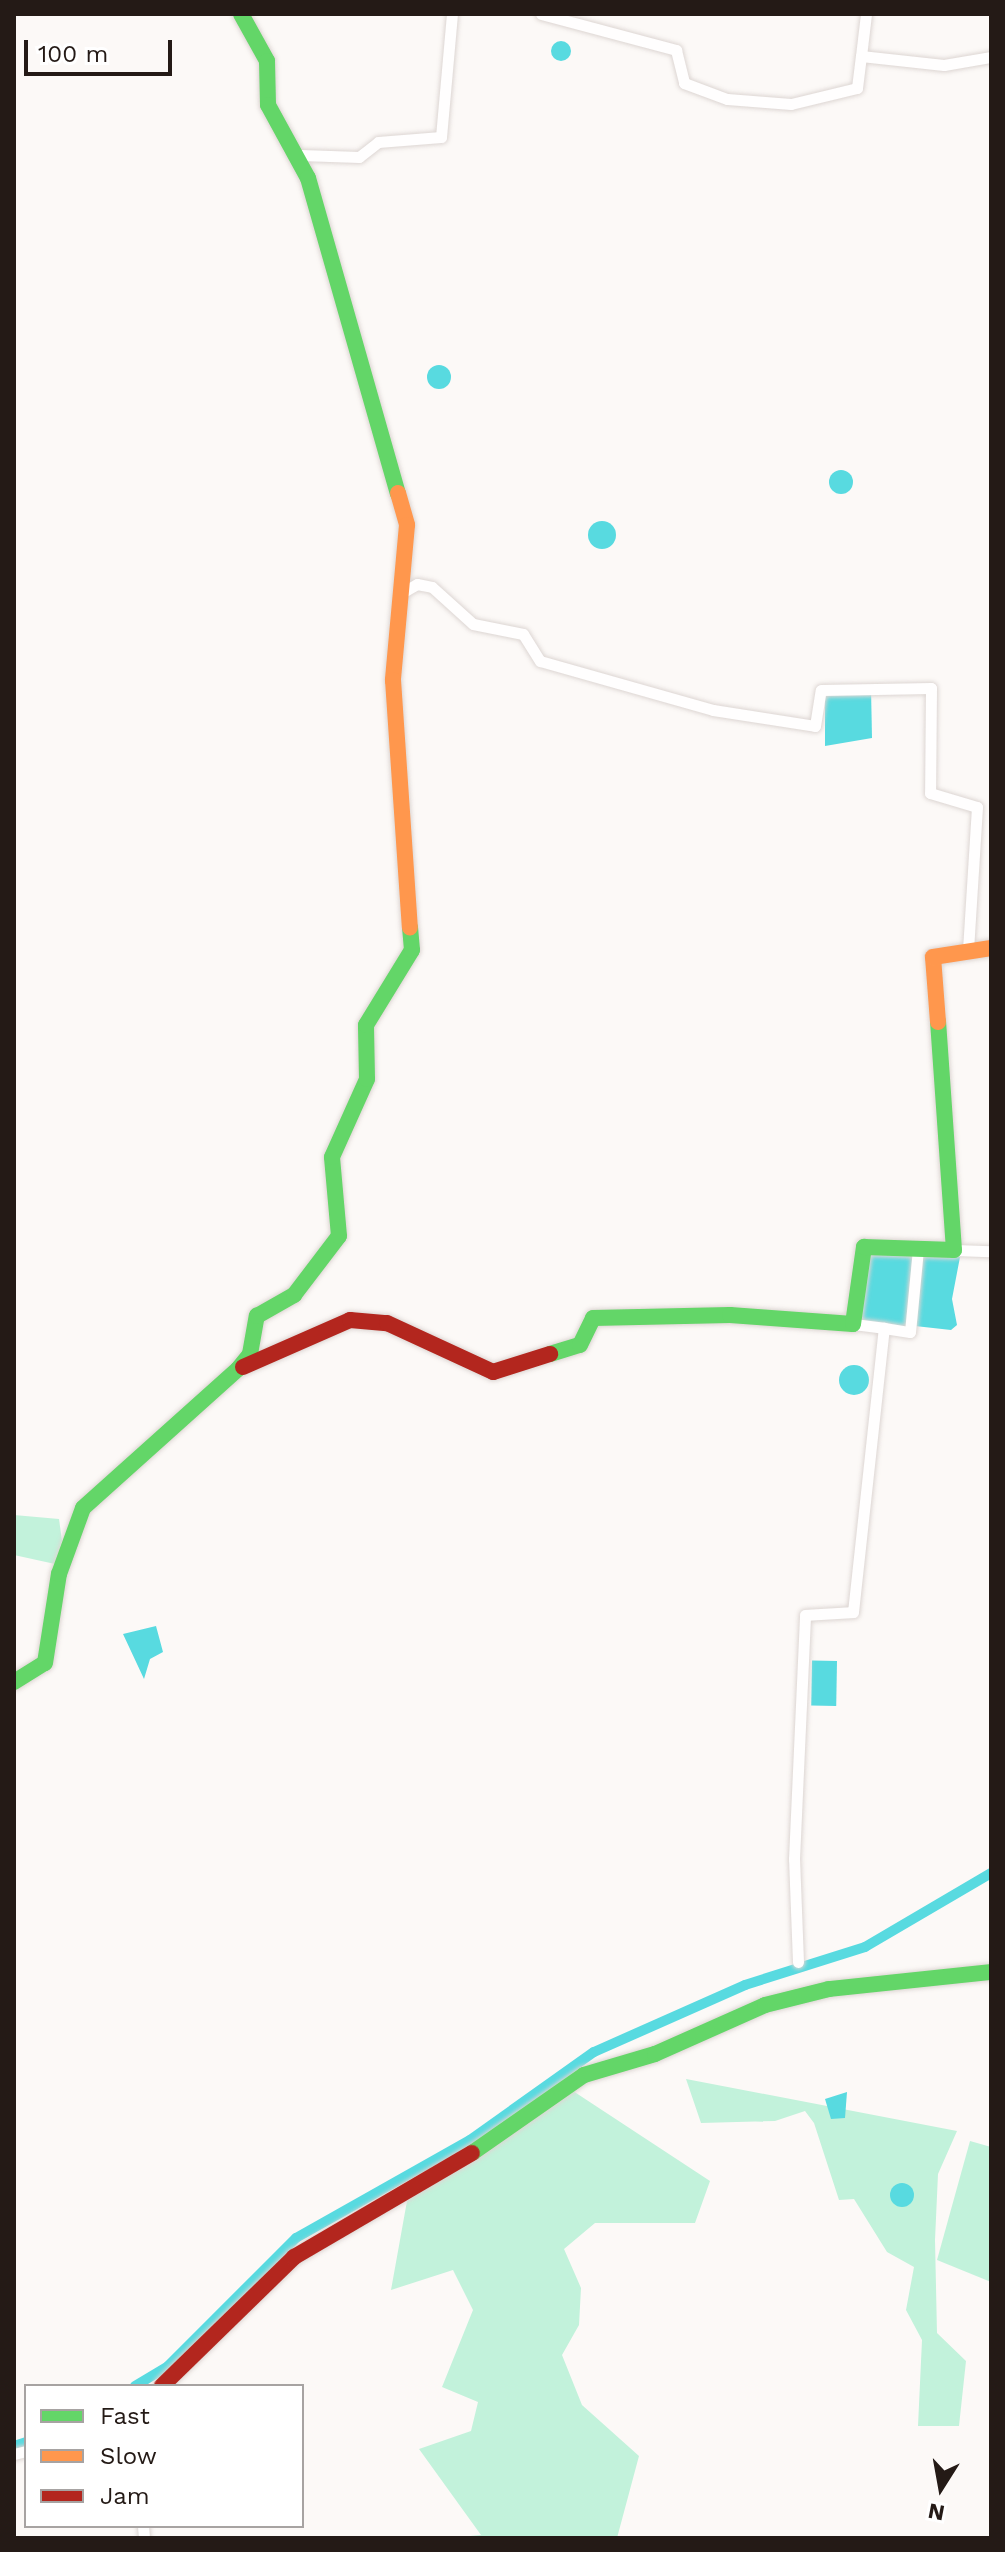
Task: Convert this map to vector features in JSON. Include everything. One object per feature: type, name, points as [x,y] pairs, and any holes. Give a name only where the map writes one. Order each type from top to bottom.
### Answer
[{"type":"street","points":[[14,1682],[45,1663],[58,1615],[59,1574],[83,1508],[238,1369],[250,1354],[257,1316],[294,1295],[339,1236],[332,1157],[367,1079],[366,1025],[412,950],[393,680],[396,596],[407,525],[301,155],[268,105],[267,61],[241,14]]},
{"type":"street","points":[[301,155],[359,157],[378,142],[441,137],[452,14]]},
{"type":"street","points":[[541,14],[676,50],[684,83],[727,99],[791,104],[857,88],[866,14]]},
{"type":"street","points":[[861,56],[944,65],[991,57]]},
{"type":"street","points":[[396,596],[417,584],[432,587],[473,624],[523,634],[540,661],[725,712],[815,726],[821,690],[829,687],[931,688],[930,793],[977,807],[968,952]]},
{"type":"street","points":[[954,1250],[933,957],[991,948]]},
{"type":"street","points":[[853,1324],[864,1247],[991,1251]]},
{"type":"street","points":[[238,1369],[350,1320],[387,1323],[493,1372],[580,1345],[593,1318],[730,1315],[853,1324],[910,1332],[918,1249]]},
{"type":"street","points":[[798,1962],[794,1859],[805,1615],[853,1612],[884,1328]]},
{"type":"street","points":[[164,2384],[294,2257],[431,2181],[584,2075],[829,1989],[991,1972]]},
{"type":"green space","points":[[14,1515],[59,1519],[62,1541],[55,1564],[14,1555]]},
{"type":"green space","points":[[686,2079],[957,2131],[938,2174],[935,2240],[937,2333],[966,2361],[959,2426],[918,2426],[922,2340],[906,2310],[914,2267],[887,2252],[854,2199],[839,2200],[814,2123],[805,2111],[775,2121],[701,2123]]},
{"type":"green space","points":[[573,2091],[710,2181],[695,2223],[595,2223],[564,2249],[581,2288],[579,2325],[562,2355],[582,2405],[639,2456],[617,2538],[448,2538],[481,2535],[419,2449],[471,2431],[478,2402],[442,2387],[473,2310],[453,2270],[391,2290],[407,2201]]},
{"type":"green space","points":[[970,2141],[991,2147],[991,2282],[937,2260]]},
{"type":"water","points":[[561,41],[568,44],[571,51],[568,58],[561,61],[554,58],[551,51],[554,44]]},
{"type":"water","points":[[439,365],[447,369],[451,377],[447,385],[439,389],[431,385],[427,377],[431,369]]},
{"type":"water","points":[[841,470],[850,473],[853,482],[850,491],[841,494],[832,491],[829,482],[832,473]]},
{"type":"water","points":[[602,521],[612,525],[616,535],[612,545],[602,549],[592,545],[588,535],[592,525]]},
{"type":"water","points":[[871,688],[872,738],[825,746],[825,693]]},
{"type":"water","points":[[913,1253],[906,1329],[857,1319],[866,1254]]},
{"type":"water","points":[[921,1254],[960,1257],[952,1299],[957,1325],[951,1330],[915,1326]]},
{"type":"water","points":[[854,1365],[865,1369],[869,1380],[865,1391],[854,1395],[843,1391],[839,1380],[843,1369]]},
{"type":"water","points":[[156,1626],[163,1652],[150,1659],[144,1679],[123,1634]]},
{"type":"water","points":[[812,1661],[837,1661],[836,1706],[811,1706]]},
{"type":"water","points":[[847,2092],[845,2118],[831,2119],[825,2099]]},
{"type":"water","points":[[902,2183],[911,2186],[914,2195],[911,2204],[902,2207],[893,2204],[890,2195],[893,2186]]},
{"type":"waterway","points":[[138,2384],[168,2366],[296,2238],[470,2140],[594,2052],[745,1985],[865,1947],[991,1873]]},
{"type":"waterway","points":[[14,2446],[24,2443]]},
{"type":"traffic: fast","points":[[241,14],[267,61],[268,105],[308,178],[398,493]]},
{"type":"traffic: fast","points":[[14,1682],[45,1663],[59,1574],[83,1508],[238,1369],[250,1354],[257,1316],[294,1295],[339,1236],[332,1157],[367,1079],[366,1025],[412,950],[410,927]]},
{"type":"traffic: fast","points":[[550,1354],[580,1345],[593,1318],[730,1315],[853,1324],[864,1247],[954,1250],[938,1022]]},
{"type":"traffic: fast","points":[[472,2153],[584,2075],[655,2054],[765,2005],[829,1989],[991,1972]]},
{"type":"traffic: slow","points":[[398,493],[407,525],[393,680],[410,927]]},
{"type":"traffic: slow","points":[[938,1022],[933,957],[991,948]]},
{"type":"traffic: jam","points":[[243,1367],[350,1320],[387,1323],[493,1372],[550,1354]]},
{"type":"traffic: jam","points":[[164,2384],[294,2257],[472,2153]]}]
